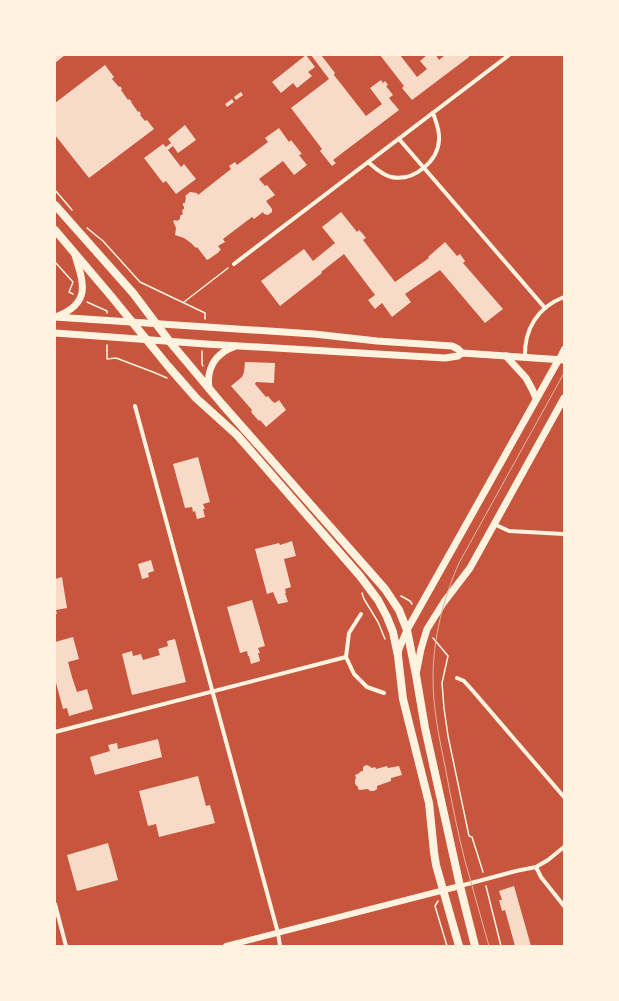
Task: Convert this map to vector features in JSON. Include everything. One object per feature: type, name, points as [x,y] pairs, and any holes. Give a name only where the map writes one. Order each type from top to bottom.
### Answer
[{"type":"main road","points":[[55,206],[133,293],[170,342],[208,388],[385,589],[399,610],[407,630],[425,728],[460,886],[475,946]]},
{"type":"main road","points":[[55,230],[168,366],[196,398],[237,435],[360,576],[378,600],[393,632],[398,656],[403,699],[428,803],[434,852],[459,946]]},
{"type":"main road","points":[[55,317],[66,313],[75,306],[83,292],[83,285],[75,253]]},
{"type":"main road","points":[[55,317],[314,334],[376,341],[452,346],[462,353]]},
{"type":"main road","points":[[55,333],[170,342],[446,358],[458,356],[462,353],[561,359],[536,398],[407,630],[399,649],[398,656]]},
{"type":"main road","points":[[208,388],[208,377],[214,361],[222,353],[235,346]]},
{"type":"main road","points":[[506,356],[526,378],[536,398]]},
{"type":"main road","points":[[416,674],[427,629],[444,602],[470,568],[562,406],[564,398]]},
{"type":"street","points":[[234,264],[509,55]]},
{"type":"street","points":[[368,162],[376,170],[391,177],[397,178],[412,175],[424,167],[432,160],[439,144],[438,128],[433,113]]},
{"type":"street","points":[[399,139],[545,308]]},
{"type":"street","points":[[525,357],[525,343],[529,330],[536,317],[545,308],[564,297]]},
{"type":"street","points":[[561,359],[564,349]]},
{"type":"street","points":[[135,406],[278,933],[280,946]]},
{"type":"street","points":[[494,524],[509,531],[564,534]]},
{"type":"street","points":[[361,614],[349,633],[346,657],[354,674],[367,687],[384,692]]},
{"type":"street","points":[[55,732],[346,657]]},
{"type":"street","points":[[456,678],[464,681],[564,797]]},
{"type":"street","points":[[226,946],[536,867],[548,860],[564,847]]},
{"type":"street","points":[[536,867],[541,877],[564,906]]},
{"type":"street","points":[[55,904],[66,946]]},
{"type":"path","points":[[89,229],[103,241],[144,285],[184,302],[205,313]]},
{"type":"path","points":[[55,262],[73,282],[69,292],[80,299],[108,311]]},
{"type":"path","points":[[184,302],[234,264]]},
{"type":"path","points":[[140,288],[144,285]]},
{"type":"path","points":[[107,351],[107,359],[116,358],[153,372]]},
{"type":"path","points":[[378,622],[386,642]]},
{"type":"path","points":[[448,656],[442,684],[448,736],[469,836],[472,837],[485,879],[501,946]]},
{"type":"path","points":[[435,906],[447,946]]},
{"type":"building","points":[[55,55],[65,55],[55,63]]},
{"type":"building","points":[[306,55],[315,67],[308,72],[312,76],[297,88],[293,83],[281,93],[272,82]]},
{"type":"building","points":[[311,55],[321,55],[335,73],[334,75],[366,116],[382,104],[370,88],[381,80],[383,83],[385,81],[388,85],[386,86],[393,95],[389,98],[399,110],[333,160],[336,163],[332,166],[320,151],[322,149],[291,108],[329,79]]},
{"type":"building","points":[[380,55],[400,55],[417,77],[427,69],[420,61],[427,55],[436,55],[439,60],[445,55],[468,55],[469,57],[412,100],[402,88],[404,86]]},
{"type":"building","points":[[105,65],[114,77],[112,79],[119,87],[120,86],[128,100],[129,99],[132,102],[141,114],[140,115],[145,121],[147,120],[154,129],[89,178],[55,135],[55,103]]},
{"type":"building","points":[[241,92],[243,95],[236,100],[234,97]]},
{"type":"building","points":[[232,99],[234,102],[227,107],[225,104]]},
{"type":"building","points":[[185,125],[196,140],[178,153],[173,146],[168,150],[181,167],[184,164],[196,179],[176,194],[166,181],[163,183],[144,158],[163,144],[166,147],[171,143],[168,139]]},
{"type":"building","points":[[279,128],[289,142],[291,140],[302,154],[299,155],[307,165],[294,175],[283,161],[259,179],[265,186],[267,185],[275,195],[266,201],[272,209],[272,212],[268,215],[264,214],[263,212],[254,219],[252,217],[223,239],[225,242],[218,246],[221,250],[207,260],[197,247],[196,248],[184,238],[175,235],[176,228],[173,221],[180,219],[180,216],[183,213],[185,196],[190,192],[197,193],[198,195],[231,169],[229,166],[235,162],[237,165],[268,142],[265,138]]},
{"type":"building","points":[[341,212],[357,232],[359,230],[366,238],[363,240],[395,282],[429,258],[428,257],[445,242],[457,256],[460,254],[465,261],[463,263],[503,309],[485,323],[440,270],[405,294],[411,302],[392,317],[382,303],[375,309],[368,300],[375,295],[344,254],[280,306],[261,281],[304,249],[313,261],[335,243],[322,227]]},
{"type":"building","points":[[245,362],[275,363],[274,383],[256,382],[255,384],[266,397],[268,396],[275,403],[279,400],[286,410],[266,427],[251,412],[252,410],[231,386],[242,377]]},
{"type":"building","points":[[198,457],[210,502],[203,504],[205,509],[203,509],[205,517],[197,519],[195,511],[193,512],[192,507],[185,508],[173,464]]},
{"type":"building","points":[[292,541],[296,556],[284,559],[291,587],[285,589],[288,602],[278,604],[273,592],[267,594],[255,549],[279,543],[280,545]]},
{"type":"building","points":[[151,560],[154,571],[148,573],[149,577],[142,579],[138,564]]},
{"type":"building","points":[[62,577],[67,608],[56,610],[57,614],[55,614],[55,579]]},
{"type":"building","points":[[252,600],[265,646],[258,648],[260,653],[258,653],[260,661],[251,664],[247,651],[240,653],[227,607]]},
{"type":"building","points":[[73,637],[79,659],[68,662],[72,677],[77,692],[87,689],[93,709],[69,716],[67,708],[63,709],[55,679],[55,642]]},
{"type":"building","points":[[175,639],[186,682],[132,695],[122,654],[132,651],[133,656],[141,654],[143,660],[160,655],[158,649],[168,646],[167,641]]},
{"type":"building","points":[[158,739],[162,757],[95,775],[90,757],[110,751],[108,745],[117,743],[118,749]]},
{"type":"building","points":[[366,765],[372,768],[375,767],[376,769],[387,766],[388,768],[399,766],[402,775],[391,778],[391,781],[377,786],[377,789],[374,791],[370,791],[368,789],[360,790],[355,784],[355,775],[363,771],[363,767]]},
{"type":"building","points":[[198,776],[206,806],[210,805],[215,823],[159,837],[156,824],[148,826],[139,791]]},
{"type":"building","points":[[108,843],[118,880],[77,891],[67,855]]},
{"type":"building","points":[[514,886],[531,946],[515,946],[505,910],[502,911],[499,900],[502,900],[499,891]]},
{"type":"tram line","points":[[489,946],[465,861],[454,814],[435,711],[433,663],[440,619],[448,591],[459,563],[564,373]]}]
